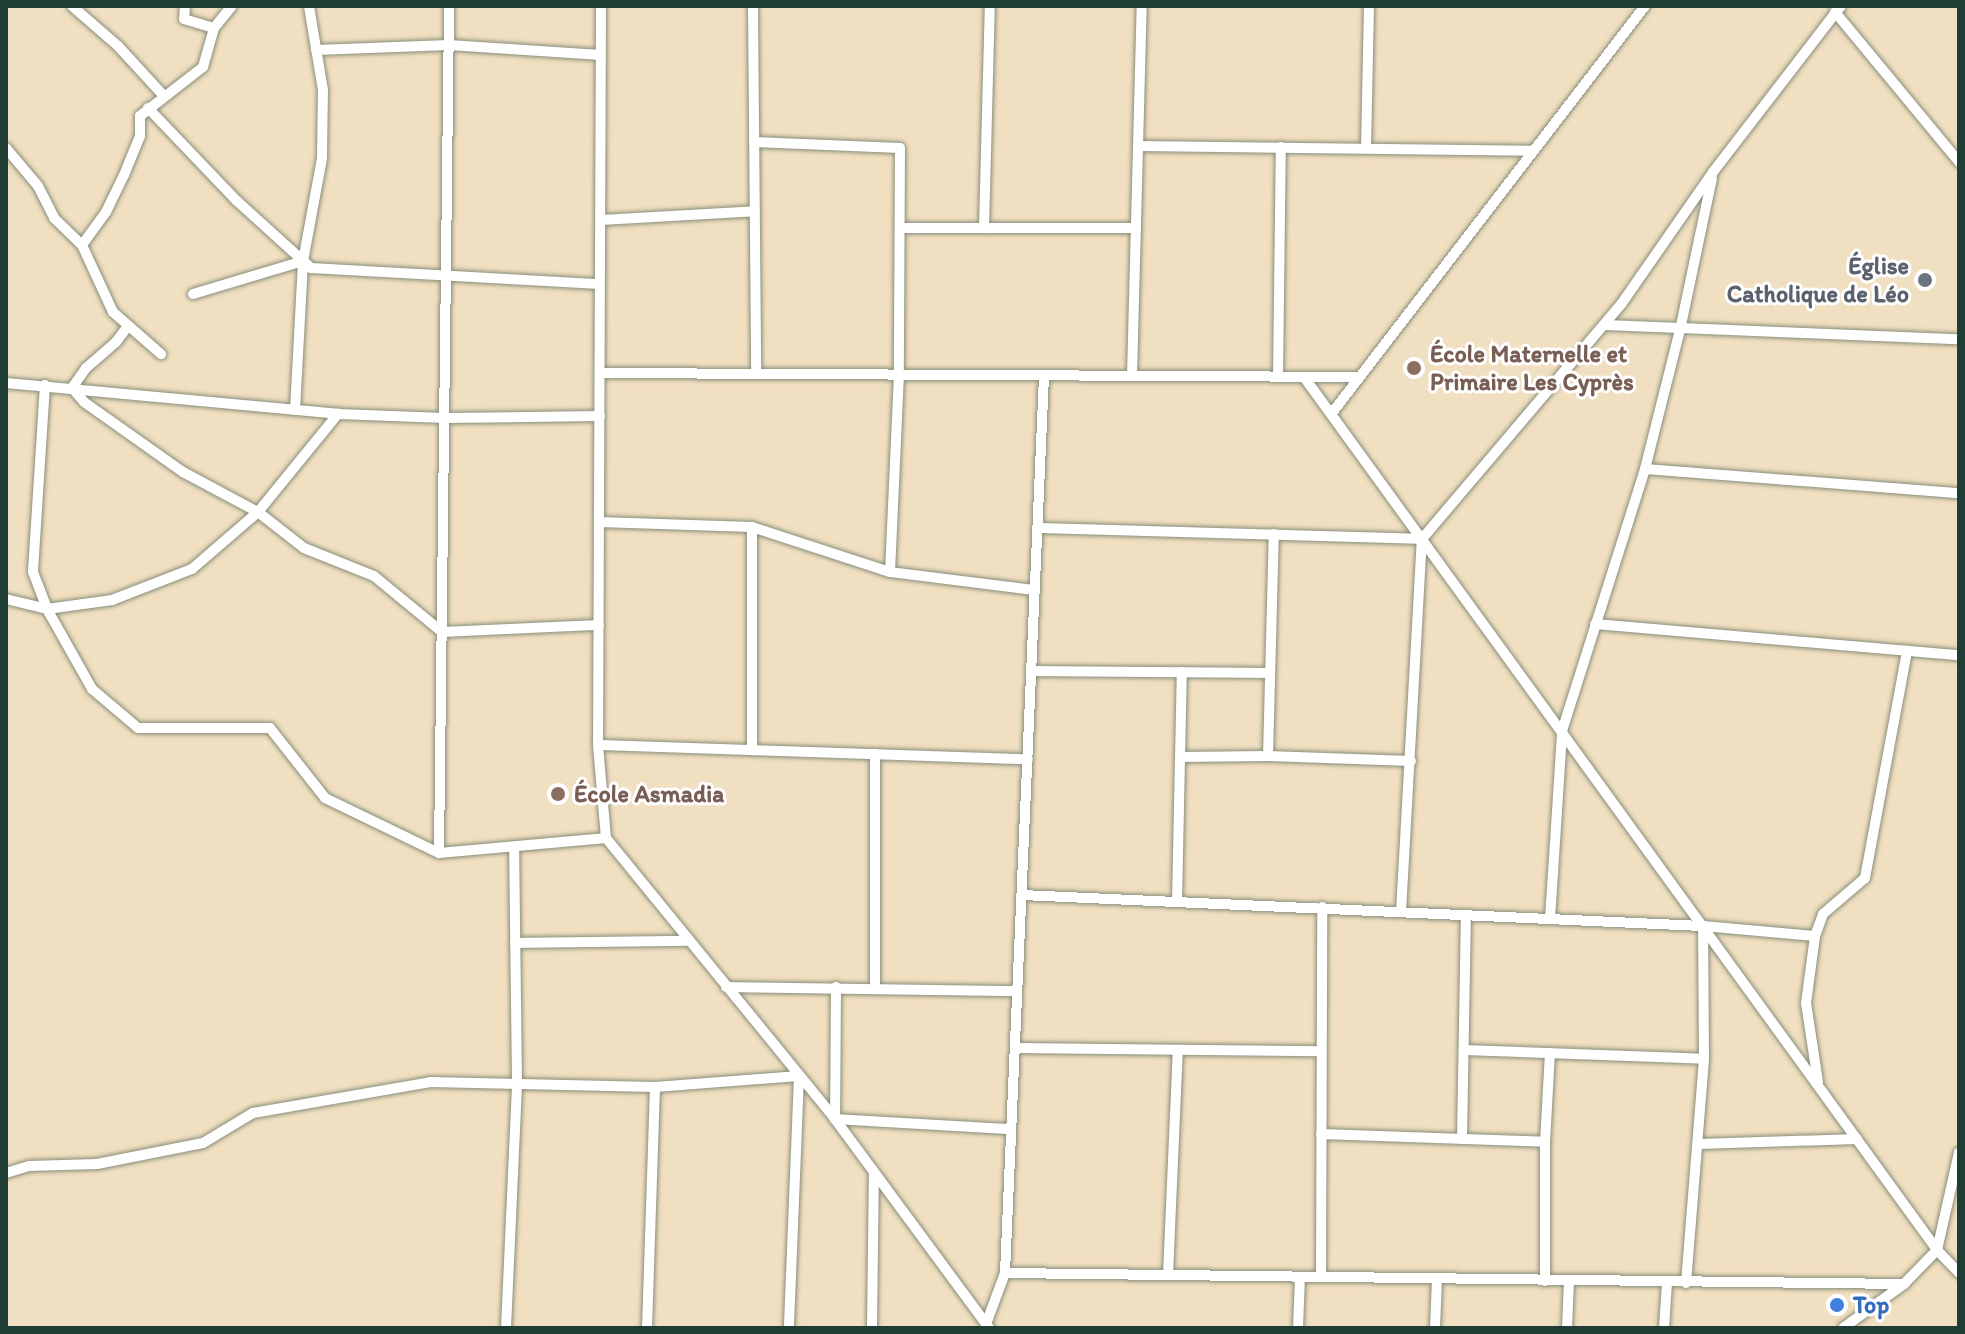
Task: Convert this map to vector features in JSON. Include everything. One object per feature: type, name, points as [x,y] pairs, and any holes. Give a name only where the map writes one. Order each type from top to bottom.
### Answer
[{"type":"street","points":[[72,6],[118,46],[163,95]]},
{"type":"street","points":[[185,6],[184,19],[214,28]]},
{"type":"street","points":[[82,245],[106,212],[124,175],[140,136],[140,116],[163,95],[203,67],[214,28],[232,6]]},
{"type":"street","points":[[295,410],[303,261],[322,158],[323,90],[309,6]]},
{"type":"street","points":[[439,853],[449,6]]},
{"type":"street","points":[[601,6],[598,745],[606,838],[835,1119],[988,1326]]},
{"type":"street","points":[[753,6],[756,374]]},
{"type":"street","points":[[984,228],[990,6]]},
{"type":"street","points":[[1132,376],[1142,6]]},
{"type":"street","points":[[1366,148],[1369,6]]},
{"type":"street","points":[[1332,413],[1645,6]]},
{"type":"street","points":[[1401,912],[1422,539],[1605,325],[1713,172],[1838,9],[1959,162]]},
{"type":"street","points":[[316,50],[449,45],[601,55]]},
{"type":"street","points":[[148,108],[237,201],[311,268],[600,284]]},
{"type":"street","points":[[754,142],[900,148],[899,374],[890,572]]},
{"type":"street","points":[[1138,146],[1531,151]]},
{"type":"street","points":[[1278,377],[1281,147]]},
{"type":"street","points":[[6,148],[38,186],[54,218],[82,245],[113,312],[161,354]]},
{"type":"street","points":[[1550,919],[1562,731],[1645,469],[1680,330],[1713,172]]},
{"type":"street","points":[[601,220],[755,211]]},
{"type":"street","points":[[900,228],[1136,228]]},
{"type":"street","points":[[193,294],[303,261]]},
{"type":"street","points":[[1605,325],[1959,339]]},
{"type":"street","points":[[72,388],[86,368],[116,342],[128,326]]},
{"type":"street","points":[[600,373],[1358,377]]},
{"type":"street","points":[[6,375],[20,383]]},
{"type":"street","points":[[988,1326],[1005,1273],[1044,375]]},
{"type":"street","points":[[1304,377],[1937,1250],[1959,1273]]},
{"type":"street","points":[[6,383],[338,414],[445,418],[600,416]]},
{"type":"street","points":[[45,385],[33,572],[47,609],[92,689],[138,728],[270,728],[325,798],[439,853],[606,838]]},
{"type":"street","points":[[72,388],[84,402],[183,472],[258,512],[304,548],[374,576],[442,632],[599,625]]},
{"type":"street","points":[[6,599],[47,609],[112,600],[192,569],[258,512],[338,414]]},
{"type":"street","points":[[1645,469],[1959,493]]},
{"type":"street","points":[[599,522],[752,527],[890,572],[1035,590]]},
{"type":"street","points":[[752,527],[752,750]]},
{"type":"street","points":[[1037,528],[1422,539]]},
{"type":"street","points":[[1268,756],[1274,534]]},
{"type":"street","points":[[1595,624],[1959,655]]},
{"type":"street","points":[[1818,1084],[1806,1003],[1815,936],[1823,914],[1865,878],[1907,651]]},
{"type":"street","points":[[1032,671],[1270,673]]},
{"type":"street","points":[[1177,902],[1182,672]]},
{"type":"street","points":[[598,745],[1028,759]]},
{"type":"street","points":[[875,754],[875,988]]},
{"type":"street","points":[[1180,757],[1268,756],[1411,761]]},
{"type":"street","points":[[506,1328],[517,1084],[514,847]]},
{"type":"street","points":[[1022,895],[1703,926],[1815,936]]},
{"type":"street","points":[[1321,1277],[1322,907]]},
{"type":"street","points":[[1462,1139],[1466,915]]},
{"type":"street","points":[[1686,1283],[1704,1059],[1703,926]]},
{"type":"street","points":[[515,943],[687,941]]},
{"type":"street","points":[[726,987],[1017,991]]},
{"type":"street","points":[[835,1119],[836,987]]},
{"type":"street","points":[[1015,1048],[1321,1051]]},
{"type":"street","points":[[1168,1275],[1178,1050]]},
{"type":"street","points":[[1464,1050],[1704,1059]]},
{"type":"street","points":[[1545,1281],[1545,1142],[1550,1053]]},
{"type":"street","points":[[6,1173],[29,1166],[97,1164],[203,1143],[253,1113],[430,1082],[655,1087],[799,1076]]},
{"type":"street","points":[[789,1328],[799,1076]]},
{"type":"street","points":[[647,1328],[655,1087]]},
{"type":"street","points":[[835,1119],[1011,1129]]},
{"type":"street","points":[[1321,1134],[1545,1142]]},
{"type":"street","points":[[1698,1144],[1857,1139]]},
{"type":"street","points":[[1843,1328],[1904,1284],[1937,1250],[1959,1152]]},
{"type":"street","points":[[872,1328],[874,1172]]},
{"type":"street","points":[[1005,1273],[1904,1284]]},
{"type":"street","points":[[1298,1328],[1300,1277]]},
{"type":"street","points":[[1435,1328],[1437,1279]]},
{"type":"street","points":[[1567,1328],[1569,1281]]},
{"type":"street","points":[[1664,1328],[1667,1283]]},
{"type":"place","name":"Église Catholique de Léo","points":[[1925,280]]},
{"type":"place","name":"École Maternelle et Primaire Les Cyprès","points":[[1414,368]]},
{"type":"place","name":"École Asmadia","points":[[558,794]]},
{"type":"place","name":"Top","points":[[1837,1305]]}]
